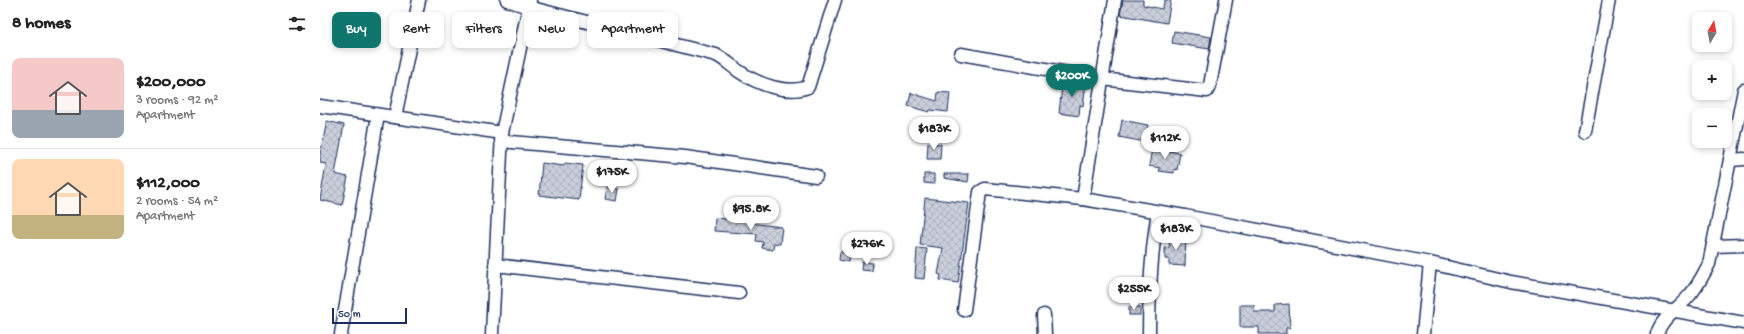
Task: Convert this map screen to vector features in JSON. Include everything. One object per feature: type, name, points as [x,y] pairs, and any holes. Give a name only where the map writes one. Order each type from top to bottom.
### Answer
[{"type":"street","points":[[395,117],[419,0]]},
{"type":"street","points":[[507,0],[529,4],[716,56],[727,61],[757,82],[795,90],[808,88],[835,0]]},
{"type":"street","points":[[1083,199],[1115,0]]},
{"type":"street","points":[[961,54],[1102,79],[1207,91],[1210,85],[1226,0]]},
{"type":"street","points":[[1585,131],[1609,0]]},
{"type":"street","points":[[492,334],[502,137],[529,4]]},
{"type":"street","points":[[1657,334],[1659,327],[1672,311],[1688,297],[1700,282],[1709,264],[1744,90]]},
{"type":"street","points":[[320,106],[395,117],[502,137],[685,157],[816,176]]},
{"type":"street","points":[[341,334],[378,115]]},
{"type":"street","points":[[1730,160],[1744,159]]},
{"type":"street","points":[[964,310],[981,190],[985,189],[1083,199],[1158,212],[1430,263],[1511,282],[1672,311],[1744,322]]},
{"type":"street","points":[[1150,334],[1149,278],[1152,245],[1158,212]]},
{"type":"street","points":[[1713,246],[1744,245]]},
{"type":"street","points":[[1423,334],[1430,263]]},
{"type":"street","points":[[495,265],[739,293]]},
{"type":"street","points":[[1044,315],[1045,334]]},
{"type":"building","points":[[1123,0],[1143,0],[1143,5],[1162,9],[1165,0],[1171,0],[1167,23],[1120,15]]},
{"type":"building","points":[[1174,31],[1211,37],[1209,49],[1172,43]]},
{"type":"building","points":[[1065,81],[1086,84],[1083,106],[1080,105],[1079,116],[1059,113],[1062,86],[1064,86]]},
{"type":"building","points":[[938,92],[950,93],[948,112],[930,110],[929,112],[908,106],[911,93],[937,101]]},
{"type":"building","points":[[1122,120],[1148,125],[1145,142],[1119,137]]},
{"type":"building","points":[[327,121],[344,125],[335,174],[348,177],[342,205],[320,200],[326,164],[320,163],[320,154]]},
{"type":"building","points":[[928,143],[941,144],[940,159],[927,159]]},
{"type":"building","points":[[1152,148],[1180,153],[1177,170],[1174,169],[1174,173],[1159,171],[1160,168],[1149,166]]},
{"type":"building","points":[[542,163],[564,166],[565,163],[583,165],[579,200],[539,195]]},
{"type":"building","points":[[924,174],[934,174],[934,184],[924,183]]},
{"type":"building","points":[[944,174],[969,174],[968,182],[944,178]]},
{"type":"building","points":[[607,187],[619,189],[617,201],[605,199]]},
{"type":"building","points":[[925,198],[969,203],[958,283],[940,280],[941,275],[938,274],[943,248],[920,245]]},
{"type":"building","points":[[715,218],[750,221],[750,223],[782,227],[780,244],[774,243],[773,250],[762,248],[763,242],[756,241],[757,234],[714,231]]},
{"type":"building","points":[[1170,236],[1186,237],[1185,266],[1169,265],[1169,259],[1165,259],[1165,247],[1169,248]]},
{"type":"building","points":[[917,248],[927,249],[924,279],[915,278]]},
{"type":"building","points":[[840,252],[850,253],[849,262],[839,260]]},
{"type":"building","points":[[862,262],[873,263],[872,271],[861,270]]},
{"type":"building","points":[[1289,304],[1290,328],[1286,328],[1286,334],[1259,334],[1259,327],[1240,327],[1240,305],[1254,305],[1254,312],[1275,312],[1275,305]]},
{"type":"building","points":[[1129,307],[1140,307],[1140,315],[1129,315]]}]
